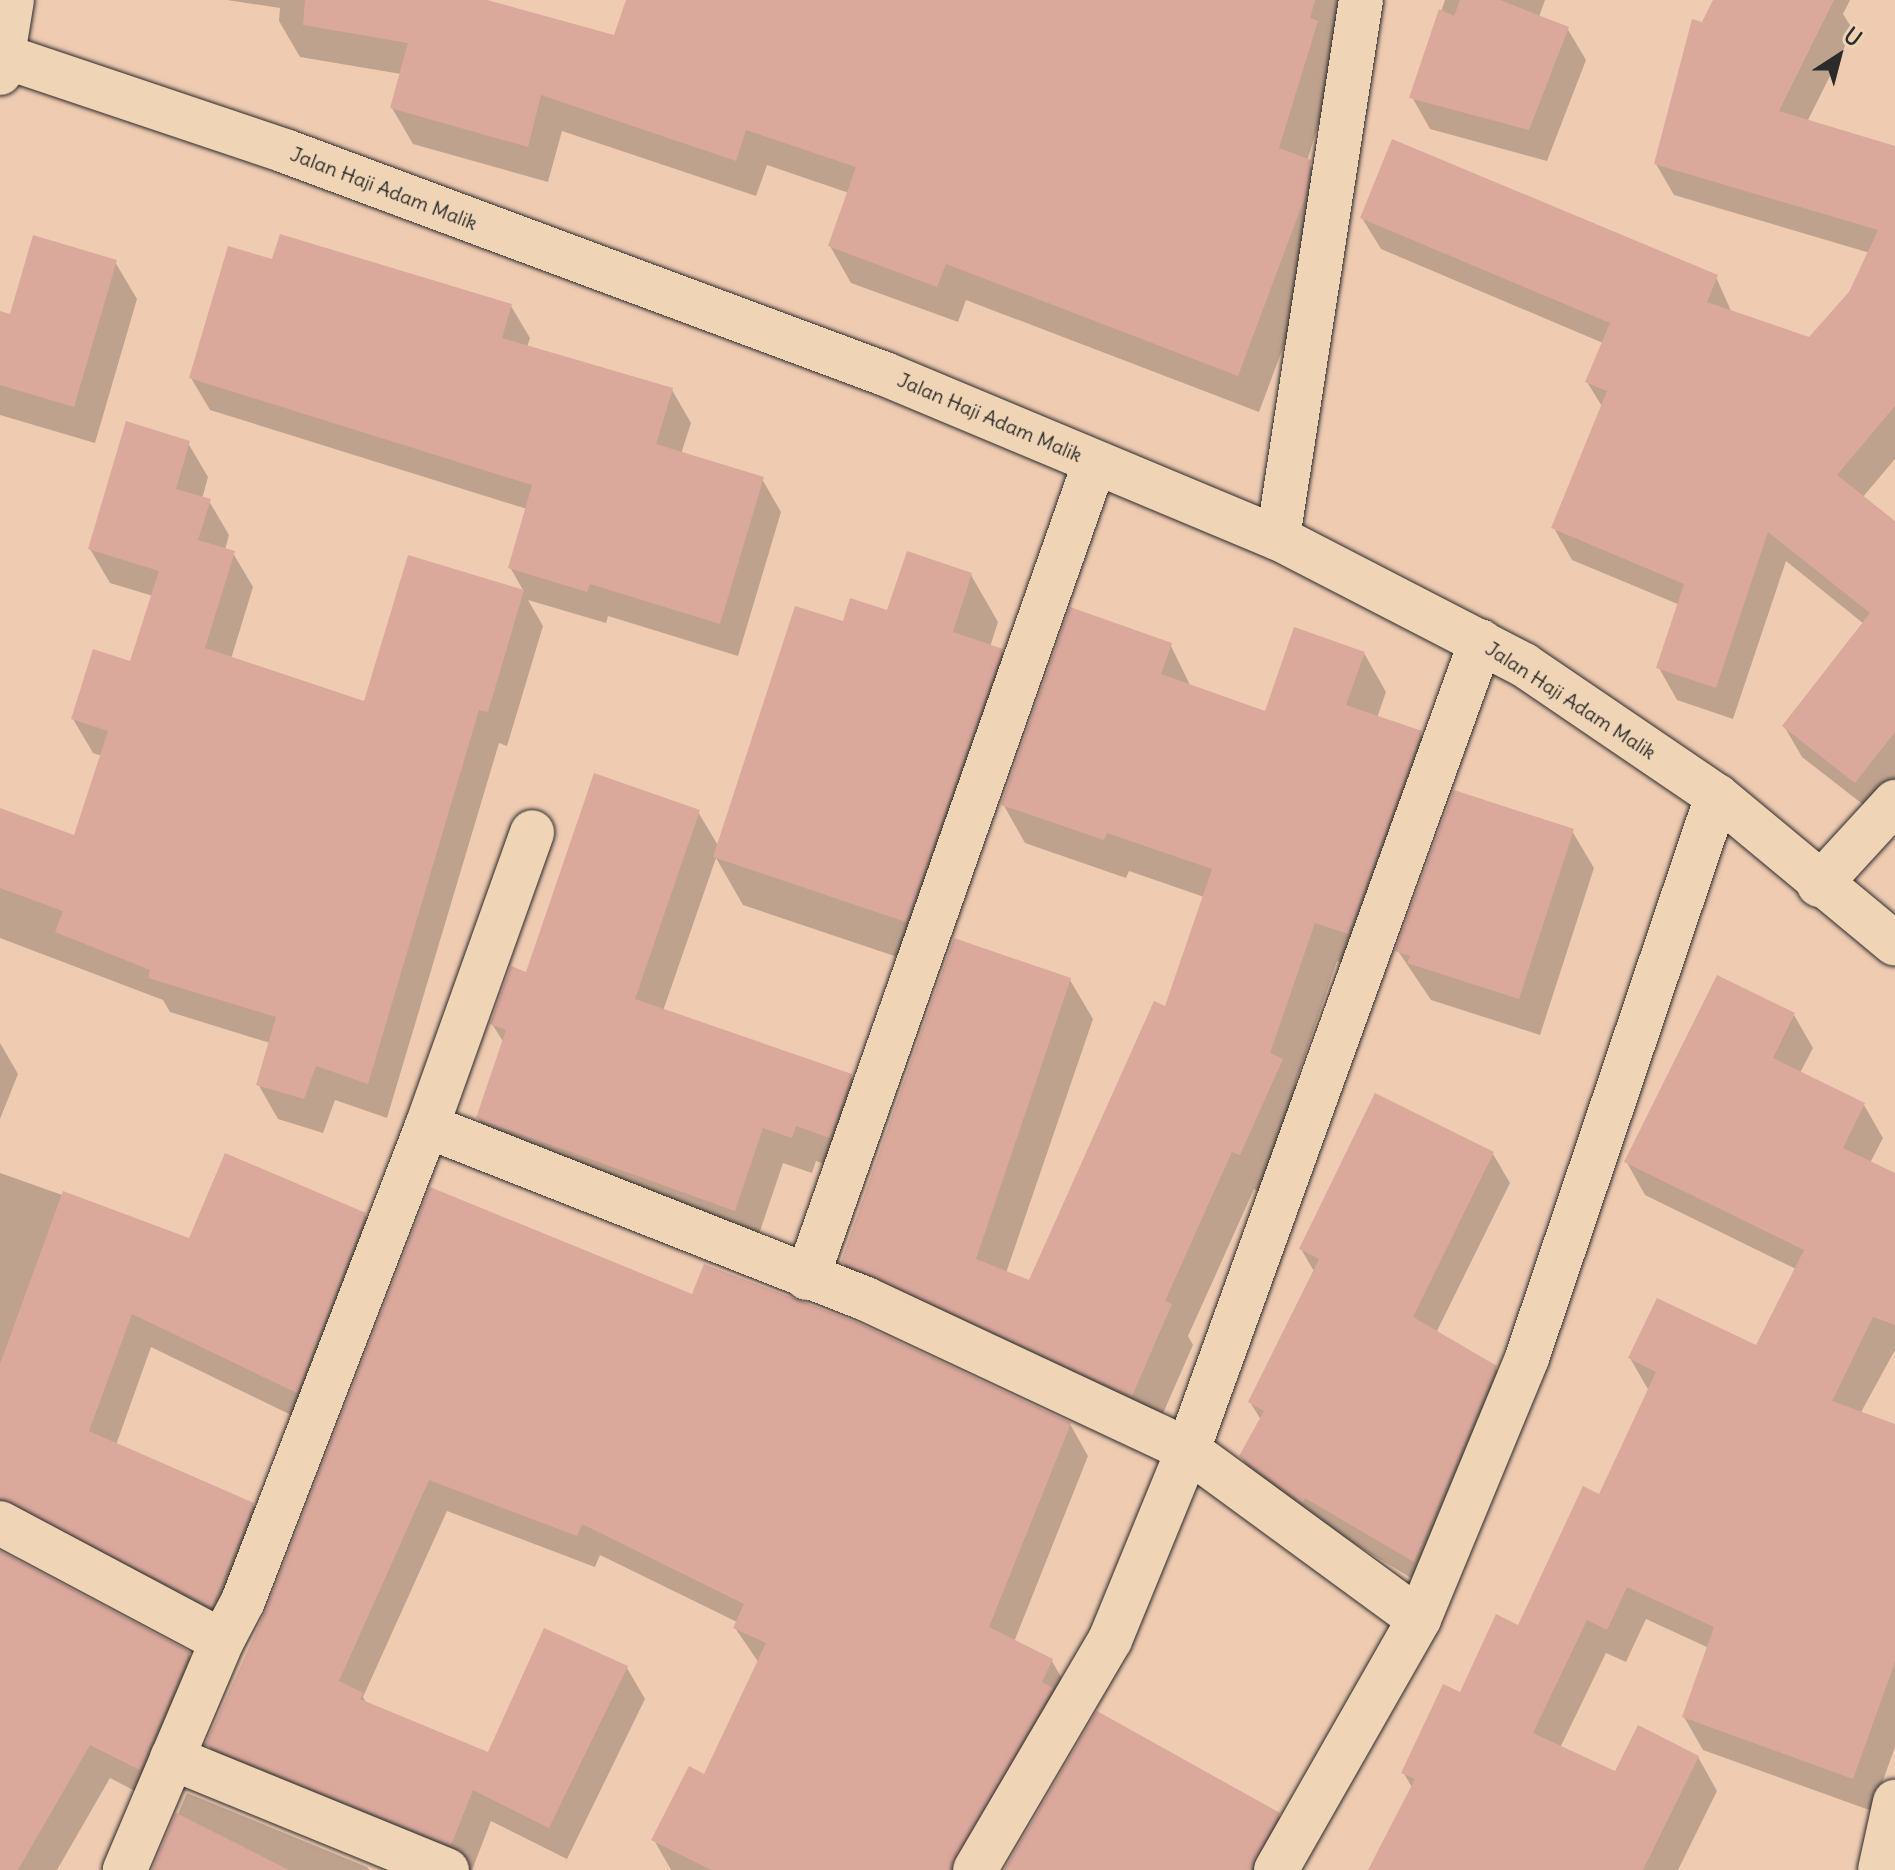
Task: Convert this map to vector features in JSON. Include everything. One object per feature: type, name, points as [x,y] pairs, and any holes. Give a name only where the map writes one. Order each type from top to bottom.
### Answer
[{"type":"street","points":[[1,62],[12,0]]},
{"type":"street","points":[[1278,538],[1361,0]]},
{"type":"street","name":"Jalan Haji Adam Malik","points":[[1,62],[285,151],[885,374],[1278,538],[1481,641],[1717,796],[1819,885],[1895,944]]},
{"type":"street","points":[[807,1278],[1095,462]]},
{"type":"street","points":[[975,1870],[1110,1640],[1188,1450],[1481,641]]},
{"type":"street","points":[[1276,1870],[1419,1619],[1527,1358],[1717,796]]},
{"type":"street","points":[[1819,885],[1895,802]]},
{"type":"street","points":[[125,1870],[222,1641],[243,1601],[427,1126],[532,832]]},
{"type":"street","points":[[427,1126],[866,1299],[1188,1450],[1419,1619]]},
{"type":"street","points":[[0,1523],[222,1641]]},
{"type":"street","points":[[172,1758],[447,1870]]},
{"type":"street","points":[[1880,1870],[1895,1802]]},
{"type":"building","points":[[305,0],[487,0],[614,35],[626,0],[1315,0],[1310,18],[1318,21],[1279,148],[1311,160],[1305,197],[1238,376],[946,264],[937,287],[828,246],[856,167],[746,130],[736,161],[541,95],[528,147],[390,108],[408,43],[303,25]]},
{"type":"building","points":[[1460,0],[1500,0],[1569,27],[1529,130],[1409,98],[1439,9],[1454,16]]},
{"type":"building","points":[[1713,0],[1834,0],[1779,111],[1895,146],[1895,406],[1837,475],[1895,521],[1895,732],[1855,783],[1782,726],[1870,613],[1768,532],[1716,688],[1656,668],[1684,584],[1551,528],[1607,391],[1585,382],[1610,323],[1360,218],[1392,139],[1718,275],[1707,302],[1809,337],[1849,292],[1878,230],[1654,164],[1692,19],[1702,22]]},
{"type":"building","points":[[280,234],[512,304],[502,338],[673,388],[656,444],[764,477],[720,624],[590,584],[587,592],[508,568],[532,485],[189,378],[228,246],[272,259]]},
{"type":"building","points":[[33,235],[117,260],[74,407],[0,385],[0,311],[10,314]]},
{"type":"building","points":[[126,421],[190,441],[176,489],[211,499],[198,540],[235,551],[205,648],[364,701],[408,555],[524,590],[488,712],[479,710],[368,1084],[316,1066],[304,1099],[256,1085],[276,1017],[148,978],[150,970],[55,932],[63,911],[0,888],[0,808],[74,835],[108,731],[71,719],[93,649],[130,661],[159,571],[88,549]]},
{"type":"building","points":[[907,551],[972,573],[953,632],[1003,649],[906,922],[713,857],[795,606],[843,621],[850,598],[887,610]]},
{"type":"building","points":[[1070,607],[1172,643],[1161,674],[1265,711],[1294,627],[1365,652],[1346,705],[1422,731],[1348,934],[1315,923],[1270,1053],[1283,1059],[1240,1155],[1232,1152],[1195,1234],[1165,1301],[1172,1304],[1132,1396],[841,1262],[954,938],[1071,978],[976,1259],[1029,1280],[1154,1001],[1165,1006],[1212,869],[1107,833],[1104,840],[1001,805]]},
{"type":"building","points":[[594,773],[700,810],[635,999],[852,1074],[830,1138],[796,1126],[792,1138],[763,1128],[735,1211],[476,1118],[506,1030],[490,1024],[511,966],[526,972]]},
{"type":"building","points":[[1454,790],[1574,829],[1519,999],[1407,963],[1410,956],[1395,951]]},
{"type":"building","points":[[1717,975],[1795,1013],[1773,1058],[1865,1103],[1843,1148],[1895,1173],[1895,1325],[1873,1317],[1832,1401],[1895,1424],[1895,1662],[1853,1779],[1682,1717],[1714,1627],[1627,1587],[1607,1630],[1587,1620],[1533,1733],[1615,1771],[1638,1725],[1699,1756],[1643,1870],[1368,1870],[1415,1779],[1401,1773],[1443,1684],[1460,1692],[1496,1614],[1518,1625],[1583,1486],[1599,1494],[1656,1372],[1628,1358],[1657,1298],[1756,1345],[1804,1250],[1624,1162]]},
{"type":"building","points":[[1375,1093],[1494,1152],[1413,1317],[1497,1366],[1414,1562],[1305,1498],[1303,1503],[1239,1456],[1264,1411],[1248,1402],[1319,1259],[1299,1249]]},
{"type":"building","points":[[225,1153],[366,1213],[297,1393],[132,1314],[89,1431],[254,1503],[212,1607],[0,1498],[0,1364],[63,1191],[189,1238]]},
{"type":"building","points":[[430,1187],[692,1294],[704,1264],[856,1322],[1071,1423],[989,1627],[1053,1659],[1042,1682],[1053,1688],[950,1870],[711,1870],[651,1840],[689,1766],[704,1774],[766,1643],[733,1628],[744,1604],[582,1524],[577,1536],[429,1480],[339,1681],[363,1693],[360,1699],[488,1752],[544,1628],[628,1666],[549,1828],[473,1790],[451,1845],[205,1745],[266,1610]]},
{"type":"building","points":[[0,1551],[190,1652],[140,1770],[90,1745],[18,1870],[0,1870]]},
{"type":"building","points":[[1097,1711],[1280,1813],[1251,1870],[1004,1870]]},
{"type":"building","points":[[176,1813],[289,1870],[152,1870]]}]
